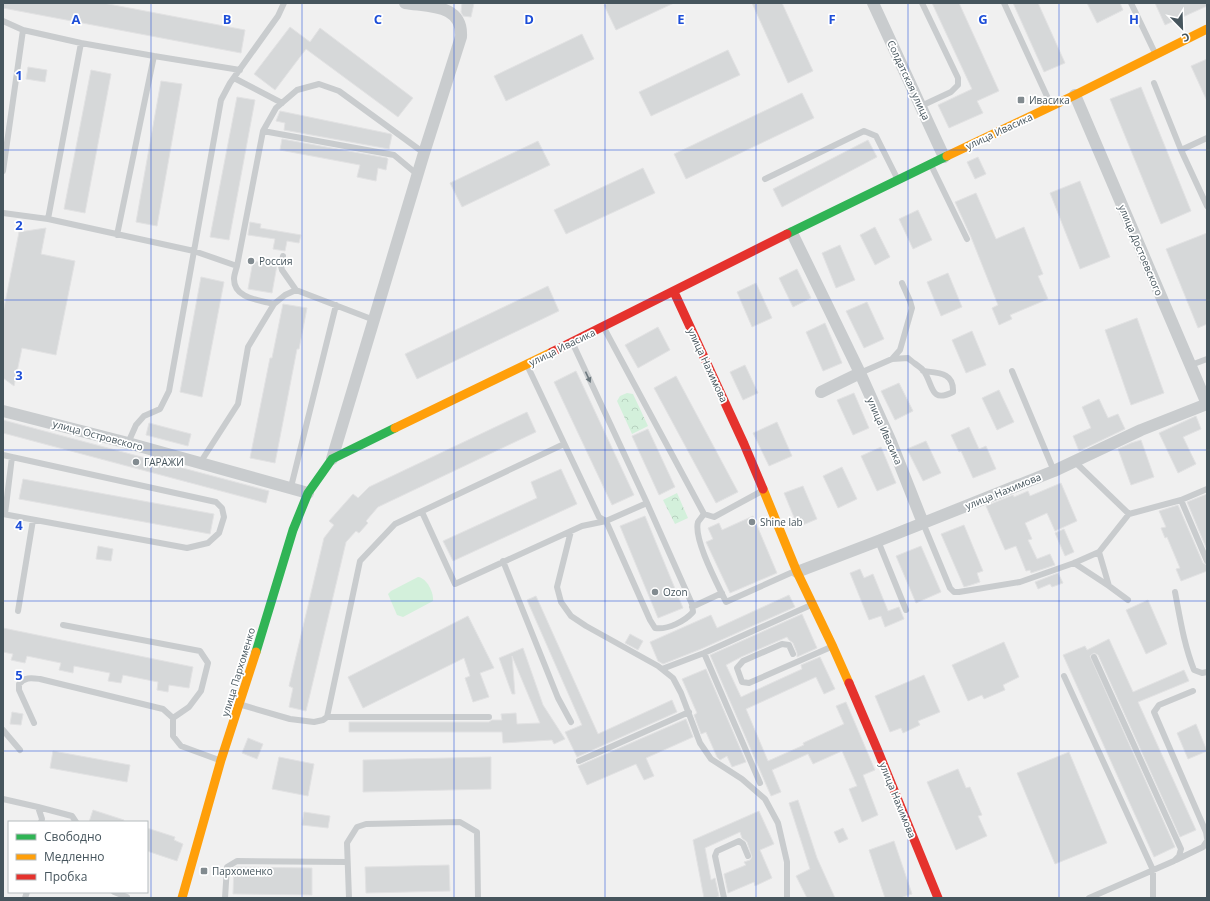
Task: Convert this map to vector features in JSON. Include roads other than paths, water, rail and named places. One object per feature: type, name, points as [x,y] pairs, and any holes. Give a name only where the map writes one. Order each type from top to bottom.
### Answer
[{"type":"main road","name":"улица Ивасика","points":[[332,459],[674,292],[898,179],[1075,95],[1207,29]]},
{"type":"main road","name":"улица Нахимова","points":[[674,292],[764,490],[796,571],[833,647],[878,751],[938,898]]},
{"type":"main road","name":"улица Пархоменко","points":[[182,898],[221,760],[283,566],[292,530],[308,492],[332,459]]},
{"type":"street","points":[[332,459],[461,37],[462,29],[459,22],[447,9],[405,3]]},
{"type":"street","name":"Солдатская улица","points":[[873,3],[944,157]]},
{"type":"street","name":"улица Достоевского","points":[[1075,95],[1207,404]]},
{"type":"street","name":"улица Ивасика","points":[[792,232],[860,373],[891,442],[923,523]]},
{"type":"street","points":[[821,392],[860,373]]},
{"type":"street","name":"улица Нахимова","points":[[796,571],[878,541],[1054,471],[1141,430],[1207,404]]},
{"type":"street","name":"улица Островского","points":[[3,411],[308,492]]},
{"type":"lane","points":[[128,443],[136,425],[144,416],[160,409],[169,391],[221,100],[234,78],[278,16],[284,3]]},
{"type":"lane","points":[[921,106],[951,92],[958,86],[958,78],[922,3]]},
{"type":"lane","points":[[1004,3],[1052,106]]},
{"type":"lane","points":[[1131,3],[1156,55]]},
{"type":"lane","points":[[3,21],[23,30],[81,43],[240,70]]},
{"type":"lane","points":[[3,171],[23,30]]},
{"type":"lane","points":[[48,219],[81,43]]},
{"type":"lane","points":[[117,235],[154,56]]},
{"type":"lane","points":[[234,78],[282,103]]},
{"type":"lane","points":[[274,304],[244,296],[237,289],[234,280],[263,131],[276,108],[297,90],[319,84],[339,90],[424,154]]},
{"type":"lane","points":[[1154,84],[1181,150],[1207,206]]},
{"type":"lane","points":[[263,131],[394,155],[418,175]]},
{"type":"lane","points":[[765,179],[864,131],[876,136],[898,179]]},
{"type":"lane","points":[[1181,150],[1207,138]]},
{"type":"lane","points":[[930,164],[967,239]]},
{"type":"lane","points":[[3,214],[48,219],[194,251],[237,266]]},
{"type":"lane","points":[[283,256],[281,266],[282,270],[296,290],[374,320]]},
{"type":"lane","points":[[892,359],[900,350],[912,308],[902,283]]},
{"type":"lane","points":[[200,463],[238,404],[248,347],[274,304],[296,290]]},
{"type":"lane","points":[[290,487],[336,305]]},
{"type":"lane","points":[[603,327],[704,514],[714,517],[764,490]]},
{"type":"lane","points":[[527,364],[599,517],[606,521],[650,620],[655,628],[663,629],[688,618],[693,612],[692,607],[647,503],[572,342]]},
{"type":"lane","points":[[860,373],[892,359],[908,358],[923,371],[935,393],[940,396],[945,396],[953,392],[951,380],[944,374],[923,371]]},
{"type":"lane","points":[[1191,365],[1207,359]]},
{"type":"lane","points":[[1012,371],[1054,471]]},
{"type":"lane","points":[[327,717],[360,561],[395,524],[564,444]]},
{"type":"lane","points":[[3,455],[216,502],[222,508],[224,517],[219,533],[208,544],[187,548],[4,514],[12,457]]},
{"type":"lane","points":[[1074,461],[1129,514]]},
{"type":"lane","points":[[923,523],[950,588],[954,592],[959,592],[1020,582],[1074,563],[1098,552],[1129,514],[1181,500],[1207,489]]},
{"type":"lane","points":[[1181,500],[1207,561]]},
{"type":"lane","points":[[422,512],[455,584],[582,526],[606,521],[647,503]]},
{"type":"lane","points":[[704,514],[698,522],[698,536],[726,602],[796,571]]},
{"type":"lane","points":[[18,611],[33,520]]},
{"type":"lane","points":[[571,531],[557,587],[561,602],[571,616],[673,678],[689,712],[700,743],[711,759],[742,779],[765,799],[778,823],[787,862],[787,898]]},
{"type":"lane","points":[[878,541],[906,610]]},
{"type":"lane","points":[[1098,552],[1110,586]]},
{"type":"lane","points":[[504,561],[558,698],[571,722]]},
{"type":"lane","points":[[1074,563],[1110,586],[1128,600]]},
{"type":"lane","points":[[1176,592],[1183,634],[1190,660],[1194,670],[1202,673],[1207,672]]},
{"type":"lane","points":[[692,607],[722,593]]},
{"type":"lane","points":[[662,670],[704,653],[812,604]]},
{"type":"lane","points":[[63,625],[200,651],[208,663],[201,691],[189,707],[173,718]]},
{"type":"lane","points":[[793,654],[789,646],[782,644],[743,661],[737,668],[742,682],[749,683],[833,647]]},
{"type":"lane","points":[[704,653],[760,783]]},
{"type":"lane","points":[[1094,657],[1181,849],[1179,856],[1174,861]]},
{"type":"lane","points":[[1064,676],[1153,870],[1152,898]]},
{"type":"lane","points":[[34,723],[19,690],[18,684],[22,680],[28,678],[163,709],[173,718],[173,736],[182,746],[221,760]]},
{"type":"lane","points":[[1089,898],[1203,848],[1207,839],[1206,832],[1154,712],[1159,704],[1193,691]]},
{"type":"lane","points":[[240,704],[290,719],[314,722],[323,720],[327,717],[489,717]]},
{"type":"lane","points":[[579,761],[689,712]]},
{"type":"lane","points":[[3,730],[20,750]]},
{"type":"lane","points":[[3,799],[72,816],[75,821]]},
{"type":"lane","points":[[38,807],[41,821]]},
{"type":"lane","points":[[349,898],[347,844],[357,827],[366,824],[460,822],[477,832],[478,898]]},
{"type":"lane","points":[[724,898],[715,856],[717,851],[739,841],[743,844],[748,856]]},
{"type":"lane","points":[[225,898],[227,867],[237,861],[347,862]]},
{"type":"lane","points":[[116,893],[129,898]]},
{"type":"place","name":"Ивасика","points":[[1021,100]]},
{"type":"place","name":"Россия","points":[[251,261]]},
{"type":"place","name":"ГАРАЖИ","points":[[136,462]]},
{"type":"place","name":"Shine lab","points":[[752,522]]},
{"type":"place","name":"Ozon","points":[[655,592]]},
{"type":"place","name":"Пархоменко","points":[[204,871]]}]
